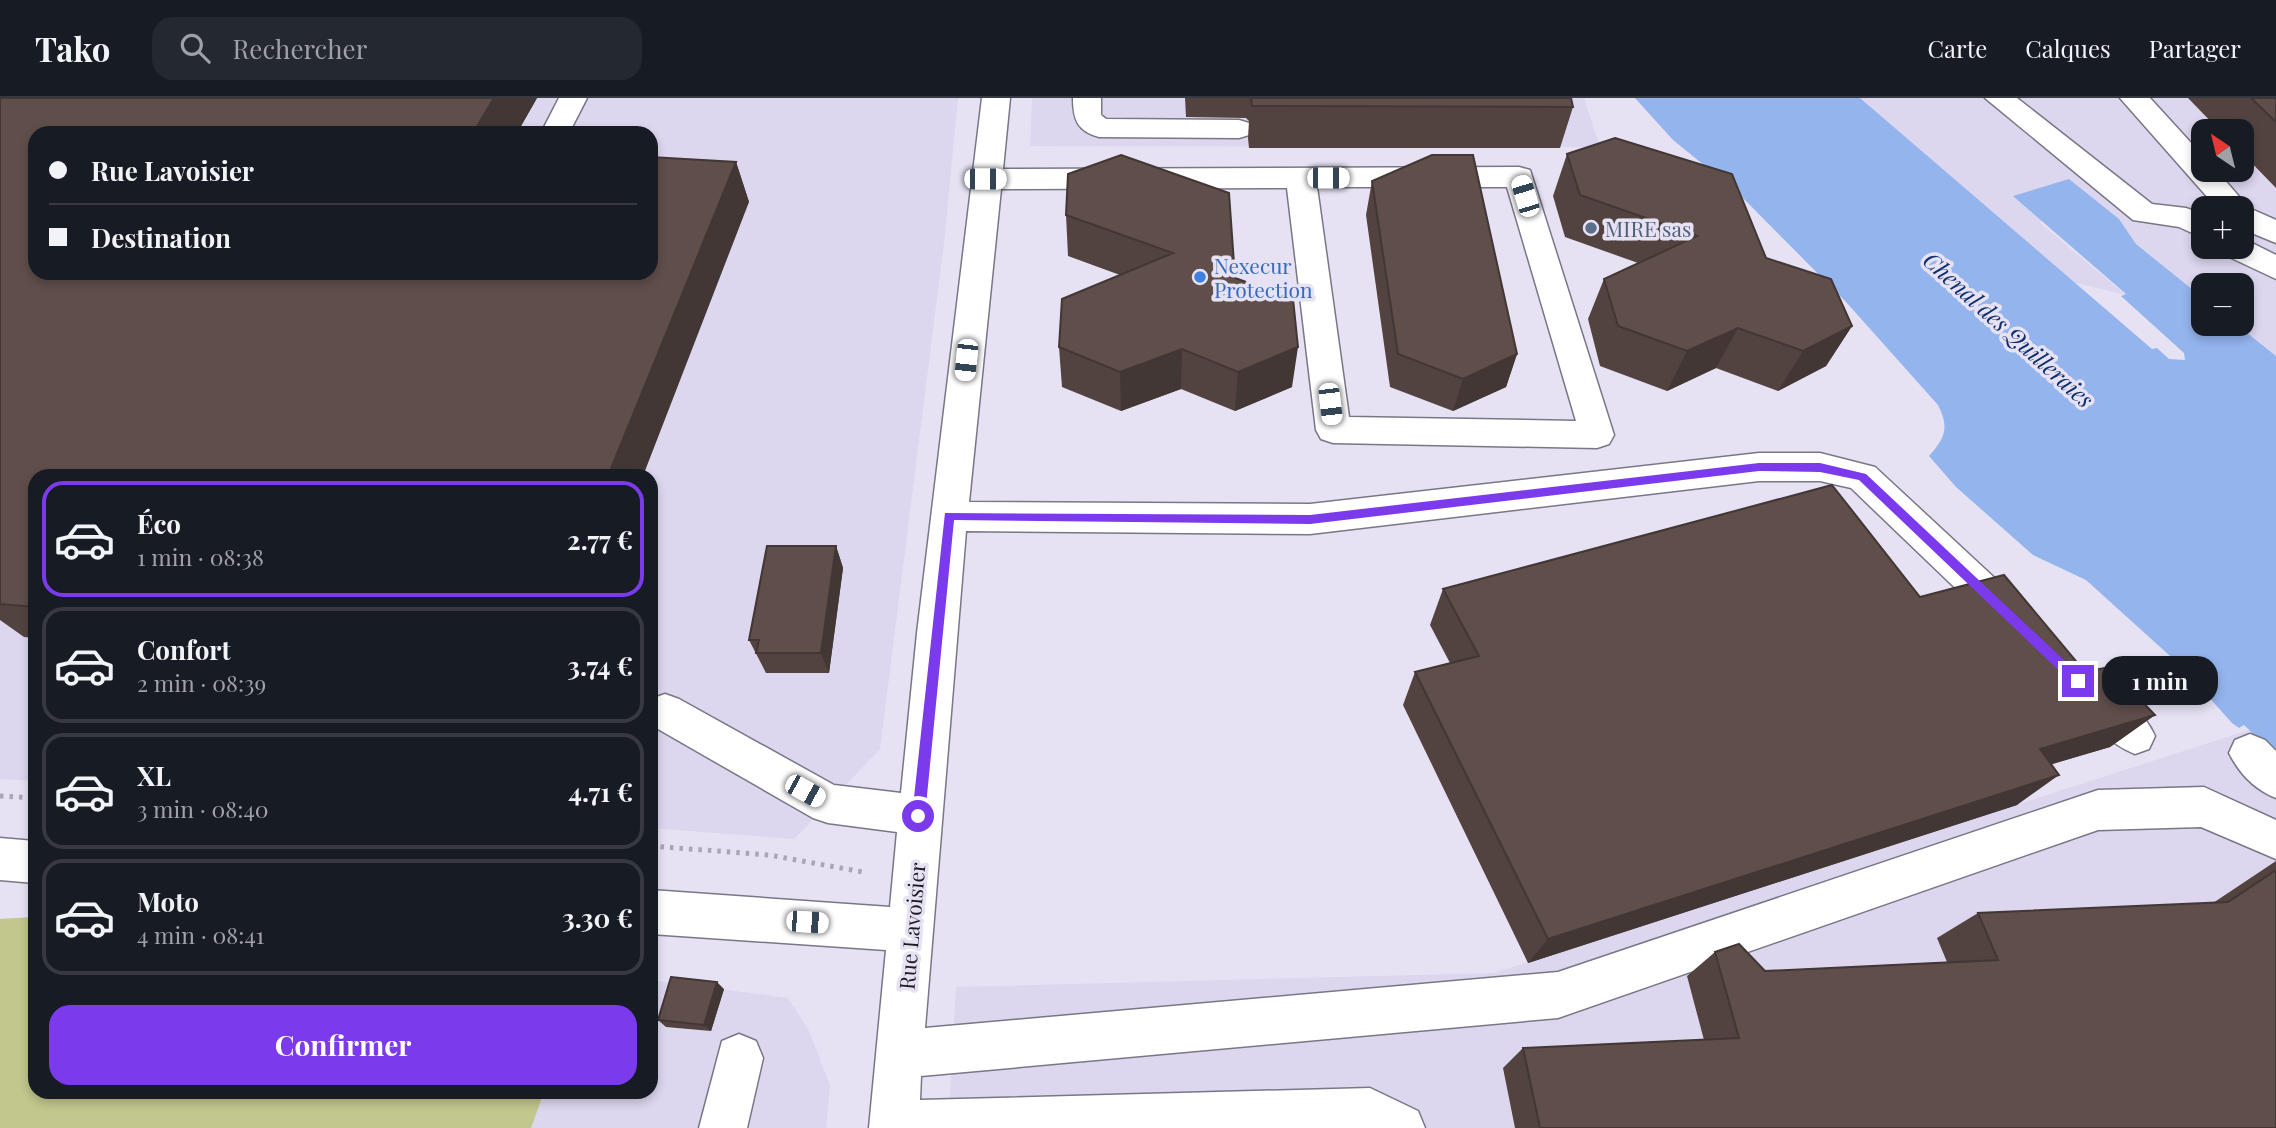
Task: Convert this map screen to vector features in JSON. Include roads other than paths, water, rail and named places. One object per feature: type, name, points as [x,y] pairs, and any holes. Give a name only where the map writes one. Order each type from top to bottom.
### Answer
[{"type":"street","points":[[559,126],[573,98]]},
{"type":"street","name":"Rue Lavoisier","points":[[893,1127],[916,881],[918,816],[985,179],[996,98]]},
{"type":"street","points":[[1087,98],[1087,118],[1099,128],[1239,129]]},
{"type":"street","points":[[1999,98],[2144,213],[2191,221]]},
{"type":"street","points":[[2134,98],[2223,196]]},
{"type":"street","points":[[985,179],[1519,177],[1597,435],[1333,430],[1301,178]]},
{"type":"street","points":[[2254,222],[2276,233]]},
{"type":"street","points":[[2254,256],[2276,268]]},
{"type":"street","points":[[949,516],[1310,519],[1759,467],[1820,467],[1862,477],[2036,640]]},
{"type":"street","points":[[2066,669],[2135,736]]},
{"type":"street","points":[[665,712],[828,804],[918,816]]},
{"type":"street","points":[[900,1054],[1558,995],[2098,810],[2204,807],[2274,840]]},
{"type":"street","points":[[0,859],[28,861]]},
{"type":"street","points":[[658,912],[912,930]]},
{"type":"street","points":[[723,1128],[739,1058]]},
{"type":"street","points":[[893,1127],[1370,1112],[1401,1128]]},
{"type":"water","name":"Chenal des Quilleraies","points":[[1635,98],[1860,98],[2152,349],[2157,348],[2169,359],[2185,360],[2184,353],[2121,296],[2126,294],[2013,196],[2069,179],[2119,219],[2136,244],[2191,288],[2191,336],[2251,336],[2276,356],[2276,756],[2244,725],[2239,728],[2232,723],[2180,665],[2086,580],[2033,555],[1956,487],[1929,456],[1944,432],[1944,420],[1938,405],[1846,302],[1736,191],[1673,140]]},
{"type":"place","name":"MIRE sas","points":[[1591,228]]},
{"type":"place","name":"Nexecur Protection","points":[[1200,277]]}]
